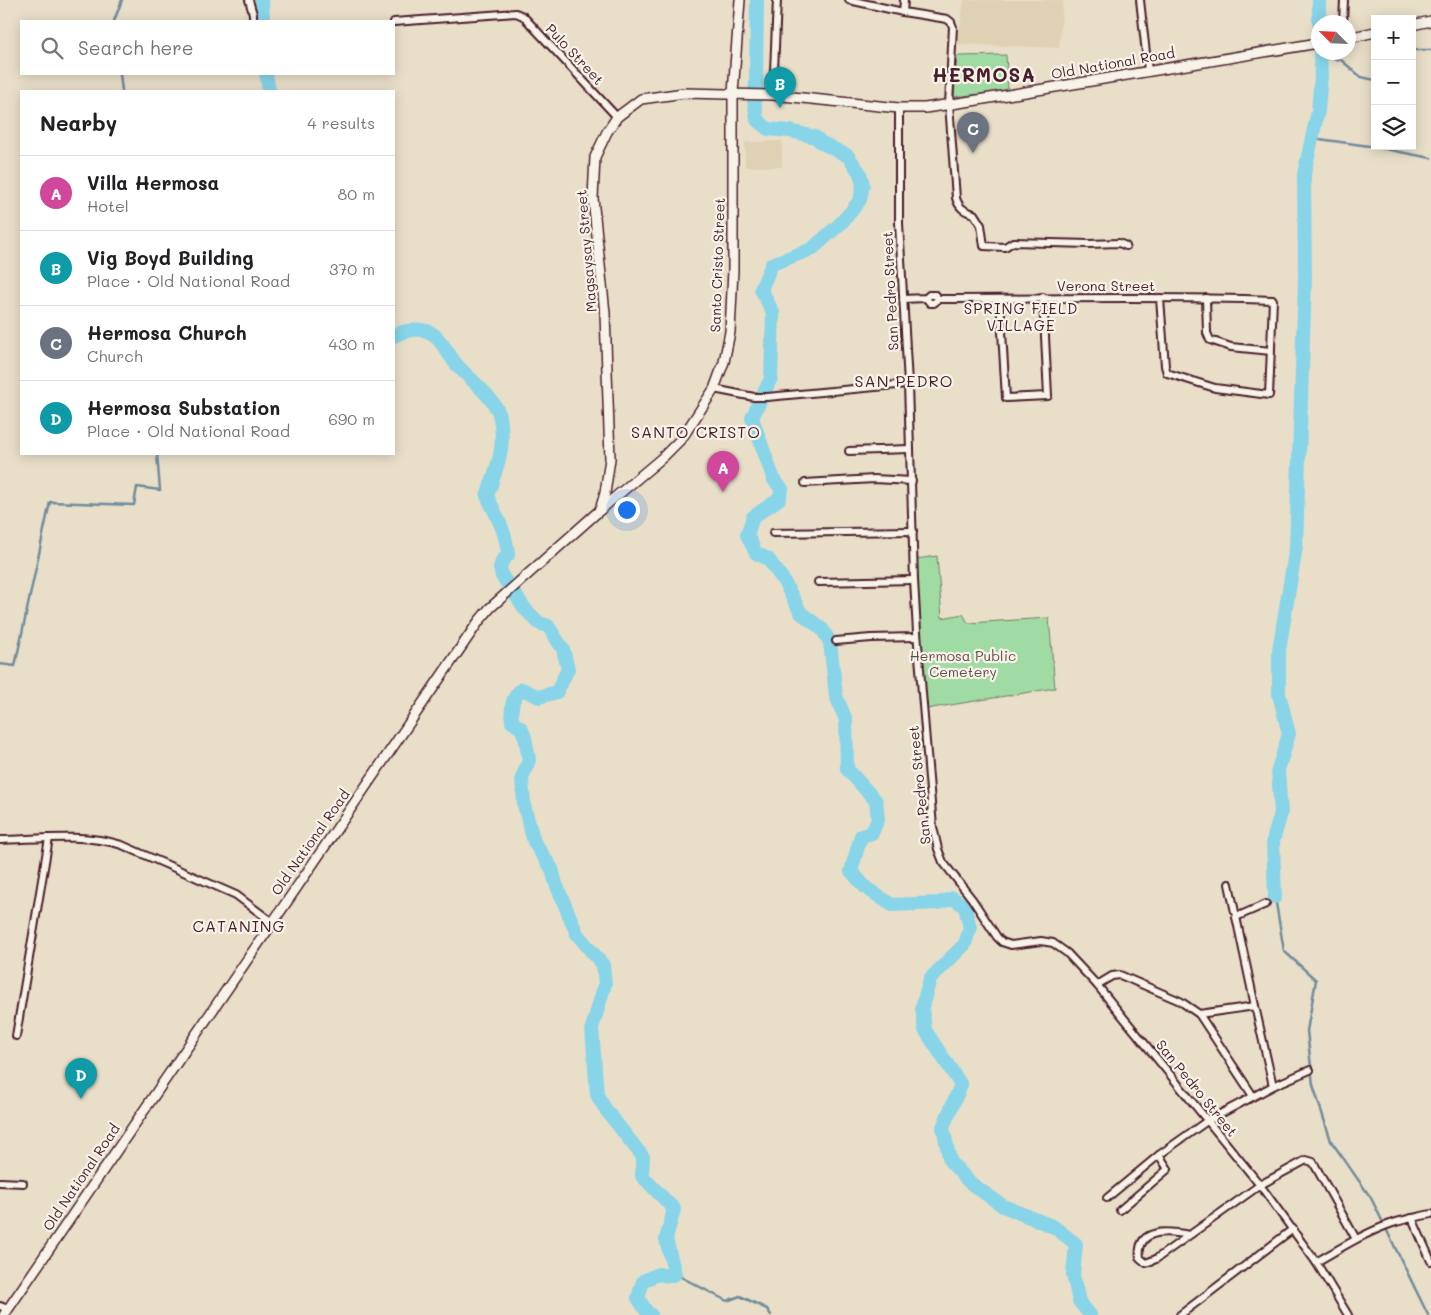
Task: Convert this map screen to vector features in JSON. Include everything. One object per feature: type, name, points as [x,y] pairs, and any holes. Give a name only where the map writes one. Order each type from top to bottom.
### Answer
[{"type":"main road","name":"Santo Cristo Street","points":[[600,510],[663,457],[682,438],[714,389],[724,362],[730,332],[733,270],[733,93],[740,0]]},
{"type":"main road","points":[[1416,24],[1431,21]]},
{"type":"main road","points":[[1356,36],[1371,33]]},
{"type":"main road","name":"Old National Road","points":[[733,93],[773,95],[899,108],[925,108],[1311,45]]},
{"type":"main road","name":"Magsaysay Street","points":[[600,510],[605,493],[610,459],[604,304],[593,198],[595,157],[617,117],[641,99],[684,93],[733,93]]},
{"type":"main road","name":"Old National Road","points":[[4,1310],[475,627],[490,608],[600,510]]},
{"type":"street","points":[[249,0],[253,20]]},
{"type":"street","points":[[773,95],[777,0]]},
{"type":"street","points":[[849,0],[903,12],[947,19],[952,24],[949,104],[958,205],[965,212],[974,214],[978,220],[981,225],[984,246],[1005,247],[1013,242],[1119,243],[1126,246]]},
{"type":"street","points":[[903,12],[904,0]]},
{"type":"street","points":[[1140,0],[1148,71]]},
{"type":"street","points":[[1343,15],[1344,0]]},
{"type":"street","name":"Pulo Street","points":[[395,22],[516,13],[523,16],[617,117]]},
{"type":"street","name":"San Pedro Street","points":[[899,108],[898,223],[908,384],[914,580],[933,827],[938,850],[943,862],[1002,942],[1011,945],[1041,941],[1053,943],[1067,953],[1097,984],[1260,1185],[1316,1262],[1348,1315]]},
{"type":"street","name":"Verona Street","points":[[903,299],[926,298],[929,294],[936,295],[938,298],[1000,299],[1043,297],[1273,300],[1271,351]]},
{"type":"street","points":[[1000,299],[1006,398],[1048,396],[1043,297]]},
{"type":"street","points":[[1160,298],[1165,366],[1168,372],[1216,388],[1269,395],[1271,351],[1231,346],[1210,340],[1207,332],[1206,298]]},
{"type":"street","points":[[714,389],[754,397],[767,397],[908,384]]},
{"type":"street","points":[[848,451],[909,449]]},
{"type":"street","points":[[805,483],[874,479],[912,481]]},
{"type":"street","points":[[773,533],[913,531]]},
{"type":"street","points":[[818,582],[914,580]]},
{"type":"street","points":[[836,641],[917,637]]},
{"type":"street","points":[[16,1036],[49,838]]},
{"type":"street","points":[[0,840],[93,838],[122,845],[236,895],[272,922]]},
{"type":"street","points":[[1229,884],[1254,1006],[1273,1086]]},
{"type":"street","points":[[1236,917],[1266,904]]},
{"type":"street","points":[[1097,984],[1112,976],[1120,975],[1180,1001],[1199,1014],[1253,1096]]},
{"type":"street","points":[[1199,1014],[1254,1006]]},
{"type":"street","points":[[1106,1198],[1159,1155],[1207,1121],[1273,1086],[1310,1070]]},
{"type":"street","points":[[1120,1210],[1168,1169],[1159,1155]]},
{"type":"street","points":[[1189,1235],[1163,1231],[1153,1234],[1145,1239],[1141,1247],[1140,1258],[1144,1263],[1150,1263],[1260,1185],[1306,1160],[1313,1162],[1356,1239]]},
{"type":"street","points":[[0,1182],[23,1184]]},
{"type":"street","points":[[1316,1262],[1356,1239],[1393,1223],[1431,1214]]},
{"type":"street","points":[[1412,1218],[1431,1261]]},
{"type":"street","points":[[1180,1315],[1293,1229]]},
{"type":"shaded area","points":[[964,0],[1063,0],[1059,48],[957,44]]},
{"type":"shaded area","points":[[782,141],[782,167],[745,167],[745,142]]},
{"type":"green space","points":[[1006,55],[1008,91],[954,97],[957,56]]},
{"type":"green space","name":"Hermosa Public Cemetery","points":[[937,556],[942,618],[963,614],[968,623],[1049,618],[1055,688],[926,709],[916,559]]},
{"type":"waterway","points":[[114,20],[122,0]]},
{"type":"waterway","points":[[262,0],[263,20]]},
{"type":"waterway","points":[[757,0],[754,100],[757,120],[768,129],[790,131],[815,137],[822,143],[848,156],[860,173],[863,185],[860,200],[840,224],[812,249],[772,264],[761,289],[773,313],[771,378],[752,418],[774,480],[782,489],[779,499],[753,517],[747,535],[756,553],[768,559],[782,578],[801,613],[822,629],[830,642],[836,696],[846,720],[847,769],[876,801],[878,819],[872,833],[861,836],[851,871],[866,888],[892,905],[939,903],[953,898],[965,907],[970,928],[965,944],[930,979],[922,1007],[925,1030],[961,1085],[943,1127],[950,1161],[969,1182],[1003,1206],[1054,1227],[1076,1244],[1073,1275],[1079,1301],[1090,1315]]},
{"type":"waterway","points":[[1319,0],[1319,15]]},
{"type":"waterway","points":[[1416,50],[1431,50]]},
{"type":"waterway","points":[[1275,897],[1273,841],[1281,813],[1278,770],[1289,734],[1279,694],[1279,650],[1296,547],[1305,280],[1304,174],[1318,111],[1320,60]]},
{"type":"waterway","points":[[1341,60],[1361,77],[1371,79]]},
{"type":"waterway","points":[[120,75],[122,90]]},
{"type":"waterway","points":[[266,75],[269,90]]},
{"type":"waterway","points":[[1312,138],[1369,146],[1431,158]]},
{"type":"waterway","points":[[395,335],[414,330],[432,333],[457,365],[488,397],[498,411],[502,429],[501,448],[487,496],[506,539],[508,555],[502,561],[500,568],[502,576],[526,610],[539,623],[548,626],[563,649],[568,669],[557,692],[539,697],[522,689],[514,700],[512,722],[521,728],[525,737],[529,760],[522,778],[524,805],[534,842],[552,869],[556,884],[577,934],[603,965],[605,984],[592,1028],[597,1095],[606,1110],[643,1157],[642,1176],[674,1209],[666,1239],[675,1274],[670,1276],[658,1274],[643,1281],[638,1298],[651,1315]]},
{"type":"waterway","points":[[0,664],[15,666],[50,502],[134,505],[137,487],[160,490],[157,455]]},
{"type":"waterway","points":[[1275,897],[1284,951],[1316,980],[1307,1031],[1313,1085],[1331,1141],[1371,1198],[1428,1315]]},
{"type":"waterway","points":[[675,1274],[727,1301],[740,1296],[767,1309],[771,1315]]},
{"type":"place","name":"Vig Boyd Building","points":[[780,108]]},
{"type":"place","name":"Hermosa Church","points":[[973,153]]},
{"type":"place","name":"Villa Hermosa","points":[[723,492]]},
{"type":"place","name":"Hermosa Substation","points":[[81,1099]]},
{"type":"district","name":"HERMOSA","points":[[984,74]]},
{"type":"district","name":"SPRING FIELD VILLAGE","points":[[1021,316]]},
{"type":"district","name":"SAN PEDRO","points":[[904,380]]},
{"type":"district","name":"SANTO CRISTO","points":[[696,431]]},
{"type":"district","name":"CATANING","points":[[239,925]]}]
